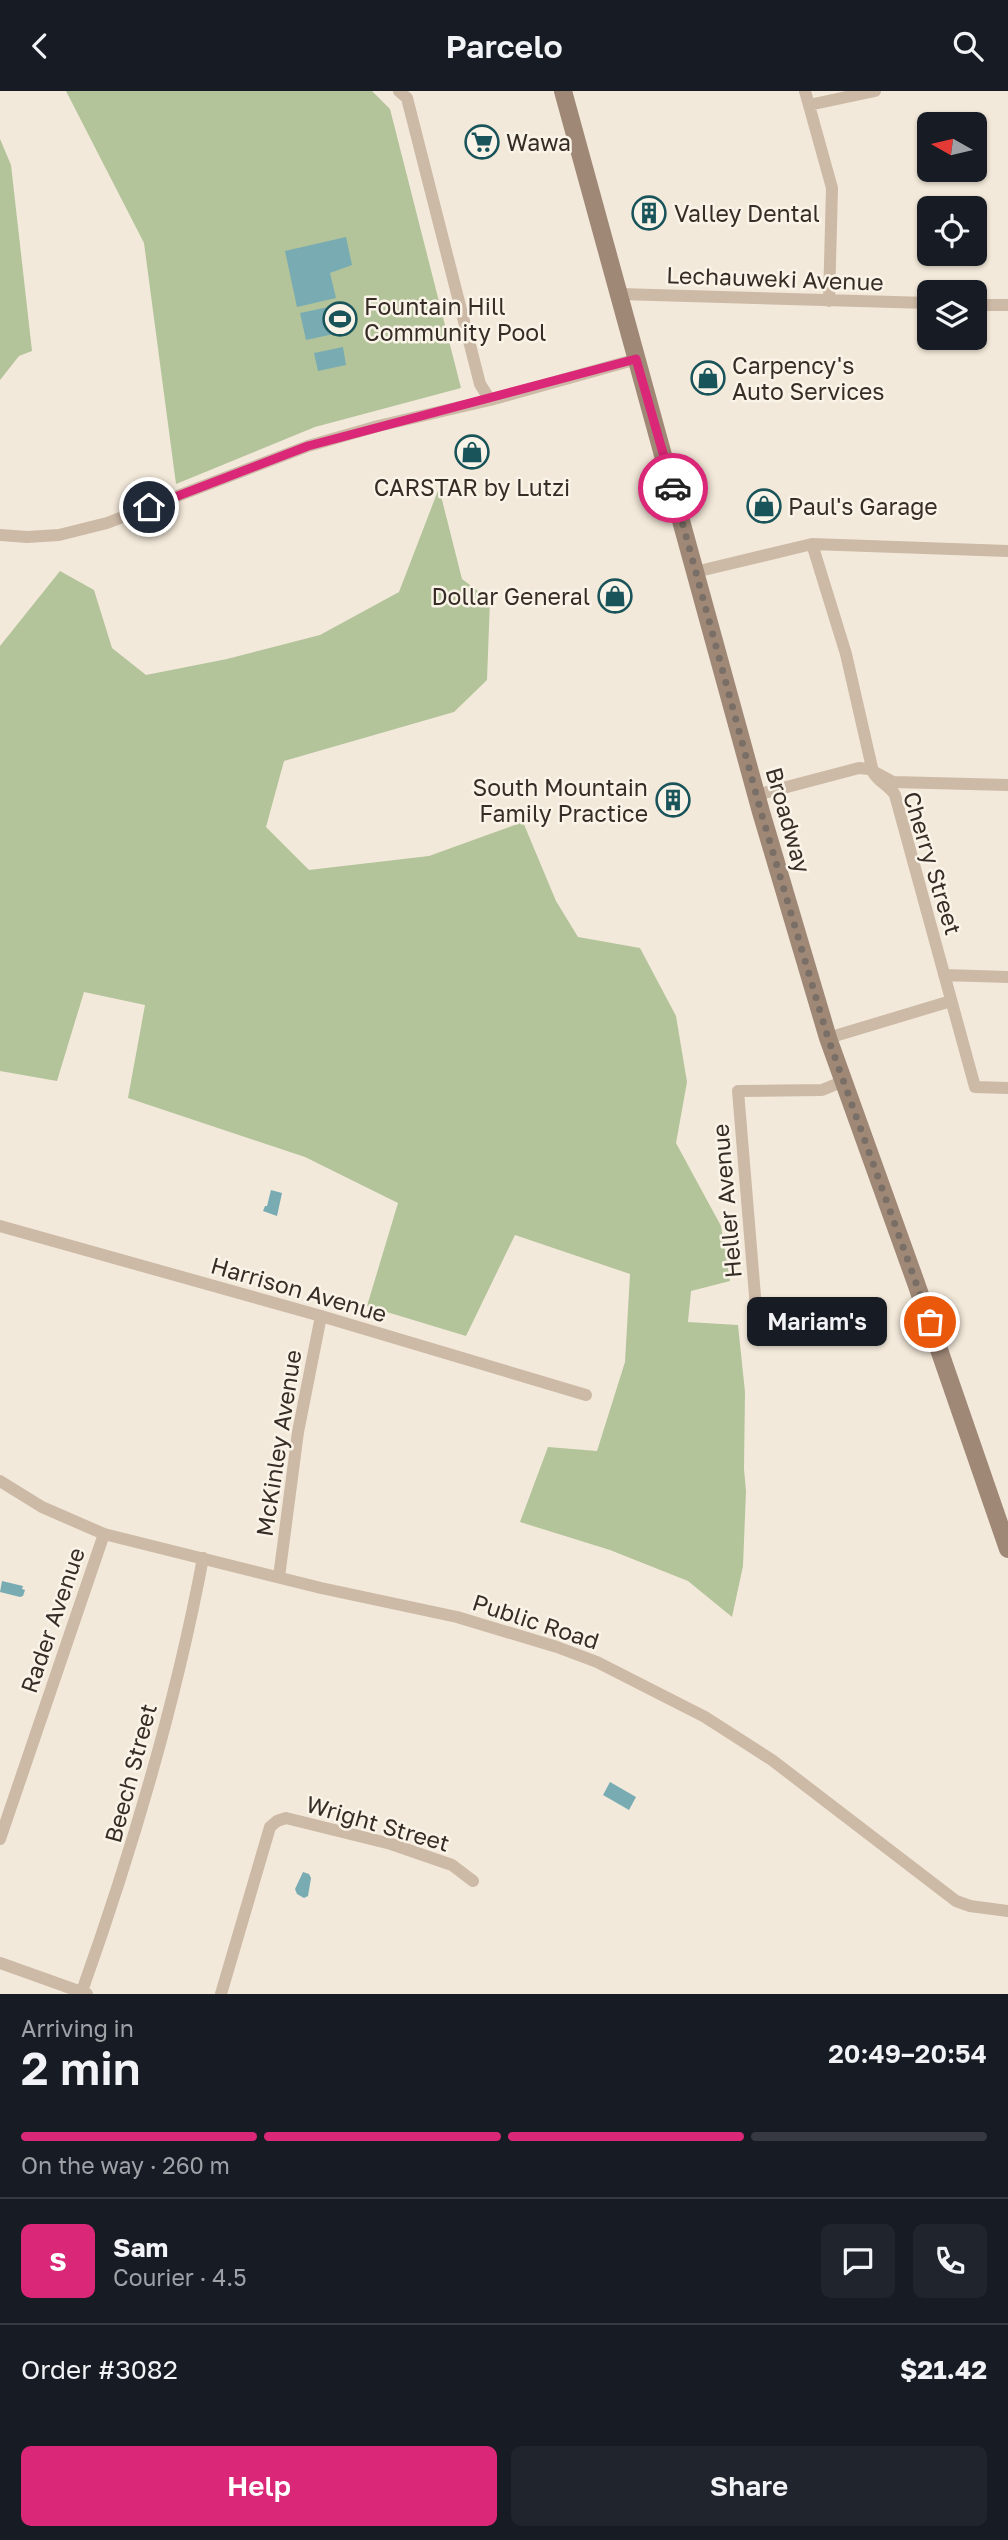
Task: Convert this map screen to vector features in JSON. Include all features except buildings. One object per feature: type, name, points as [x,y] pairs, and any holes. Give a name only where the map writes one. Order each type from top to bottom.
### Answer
[{"type":"main road","name":"Broadway","points":[[563,91],[756,795],[828,1038],[1008,1549]]},
{"type":"street","points":[[805,91],[832,188],[829,301]]},
{"type":"street","points":[[809,105],[875,91]]},
{"type":"street","points":[[404,93],[480,384],[490,400]]},
{"type":"street","name":"Lechauweki Avenue","points":[[620,294],[917,303]]},
{"type":"street","points":[[987,305],[1008,306]]},
{"type":"street","points":[[0,535],[59,535],[107,523],[308,446],[378,426],[490,400],[636,359]]},
{"type":"street","points":[[695,572],[812,544],[1008,551]]},
{"type":"street","name":"Cherry Street","points":[[812,544],[846,654],[873,772],[895,795],[975,1087],[1008,1088]]},
{"type":"street","points":[[756,795],[859,768],[894,782],[1008,785]]},
{"type":"street","points":[[944,975],[1008,978]]},
{"type":"street","points":[[828,1038],[951,1001]]},
{"type":"street","name":"Heller Avenue","points":[[756,1308],[738,1091],[822,1090],[844,1081]]},
{"type":"street","name":"Harrison Avenue","points":[[0,1226],[321,1316],[586,1395]]},
{"type":"street","name":"McKinley Avenue","points":[[279,1577],[298,1431],[321,1316]]},
{"type":"street","name":"Public Road","points":[[0,1481],[42,1507],[104,1534],[457,1617],[597,1662],[684,1705],[772,1760],[956,1901],[970,1906],[1008,1911]]},
{"type":"street","name":"Rader Avenue","points":[[0,1839],[104,1534]]},
{"type":"street","name":"Beech Street","points":[[84,1993],[145,1804],[191,1621],[203,1558]]},
{"type":"street","name":"Wright Street","points":[[221,1994],[270,1827],[277,1821],[286,1818],[391,1844],[452,1865],[473,1881]]},
{"type":"street","points":[[0,1963],[84,1993]]},
{"type":"green space","points":[[66,91],[372,91],[390,109],[461,388],[315,427],[176,484],[144,243]]},
{"type":"green space","points":[[0,139],[11,165],[32,351],[19,356],[0,380]]},
{"type":"green space","points":[[439,488],[462,579],[490,600],[487,680],[454,712],[284,761],[266,827],[309,870],[429,856],[523,822],[556,901],[578,937],[640,948],[676,1016],[687,1082],[676,1143],[721,1226],[730,1281],[691,1291],[688,1322],[738,1325],[745,1392],[746,1491],[743,1566],[732,1617],[688,1581],[610,1550],[520,1522],[548,1447],[597,1451],[625,1362],[630,1274],[515,1235],[466,1336],[367,1306],[398,1203],[305,1157],[128,1098],[145,1005],[84,992],[57,1081],[0,1071],[0,646],[60,571],[94,590],[112,648],[146,675],[227,659],[320,635],[399,592]]},
{"type":"water","points":[[346,237],[352,265],[330,273],[336,298],[297,307],[285,251]]},
{"type":"water","points":[[338,305],[343,332],[306,340],[300,313]]},
{"type":"water","points":[[343,347],[346,365],[318,371],[314,353]]},
{"type":"water","points":[[271,1190],[282,1193],[277,1216],[263,1211]]},
{"type":"water","points":[[2,1581],[23,1586],[23,1596],[0,1592]]},
{"type":"water","points":[[610,1782],[636,1797],[629,1810],[603,1795]]},
{"type":"water","points":[[303,1872],[311,1878],[308,1896],[304,1898],[297,1894],[295,1889]]},
{"type":"way so far","points":[[673,488],[761,812],[828,1038],[930,1322]]},
{"type":"place","name":"Wawa","points":[[482,142]]},
{"type":"place","name":"Valley Dental","points":[[649,213]]},
{"type":"place","name":"Fountain Hill Community Pool","points":[[340,319]]},
{"type":"place","name":"Carpency's Auto Services","points":[[708,378]]},
{"type":"place","name":"CARSTAR by Lutzi","points":[[472,452]]},
{"type":"place","name":"Paul's Garage","points":[[764,506]]},
{"type":"place","name":"Dollar General","points":[[615,596]]},
{"type":"place","name":"South Mountain Family Practice","points":[[673,800]]},
{"type":"place","name":"Mariam's","points":[[930,1322]]},
{"type":"route","points":[[149,507],[308,446],[378,426],[490,400],[636,359],[673,488]]}]
